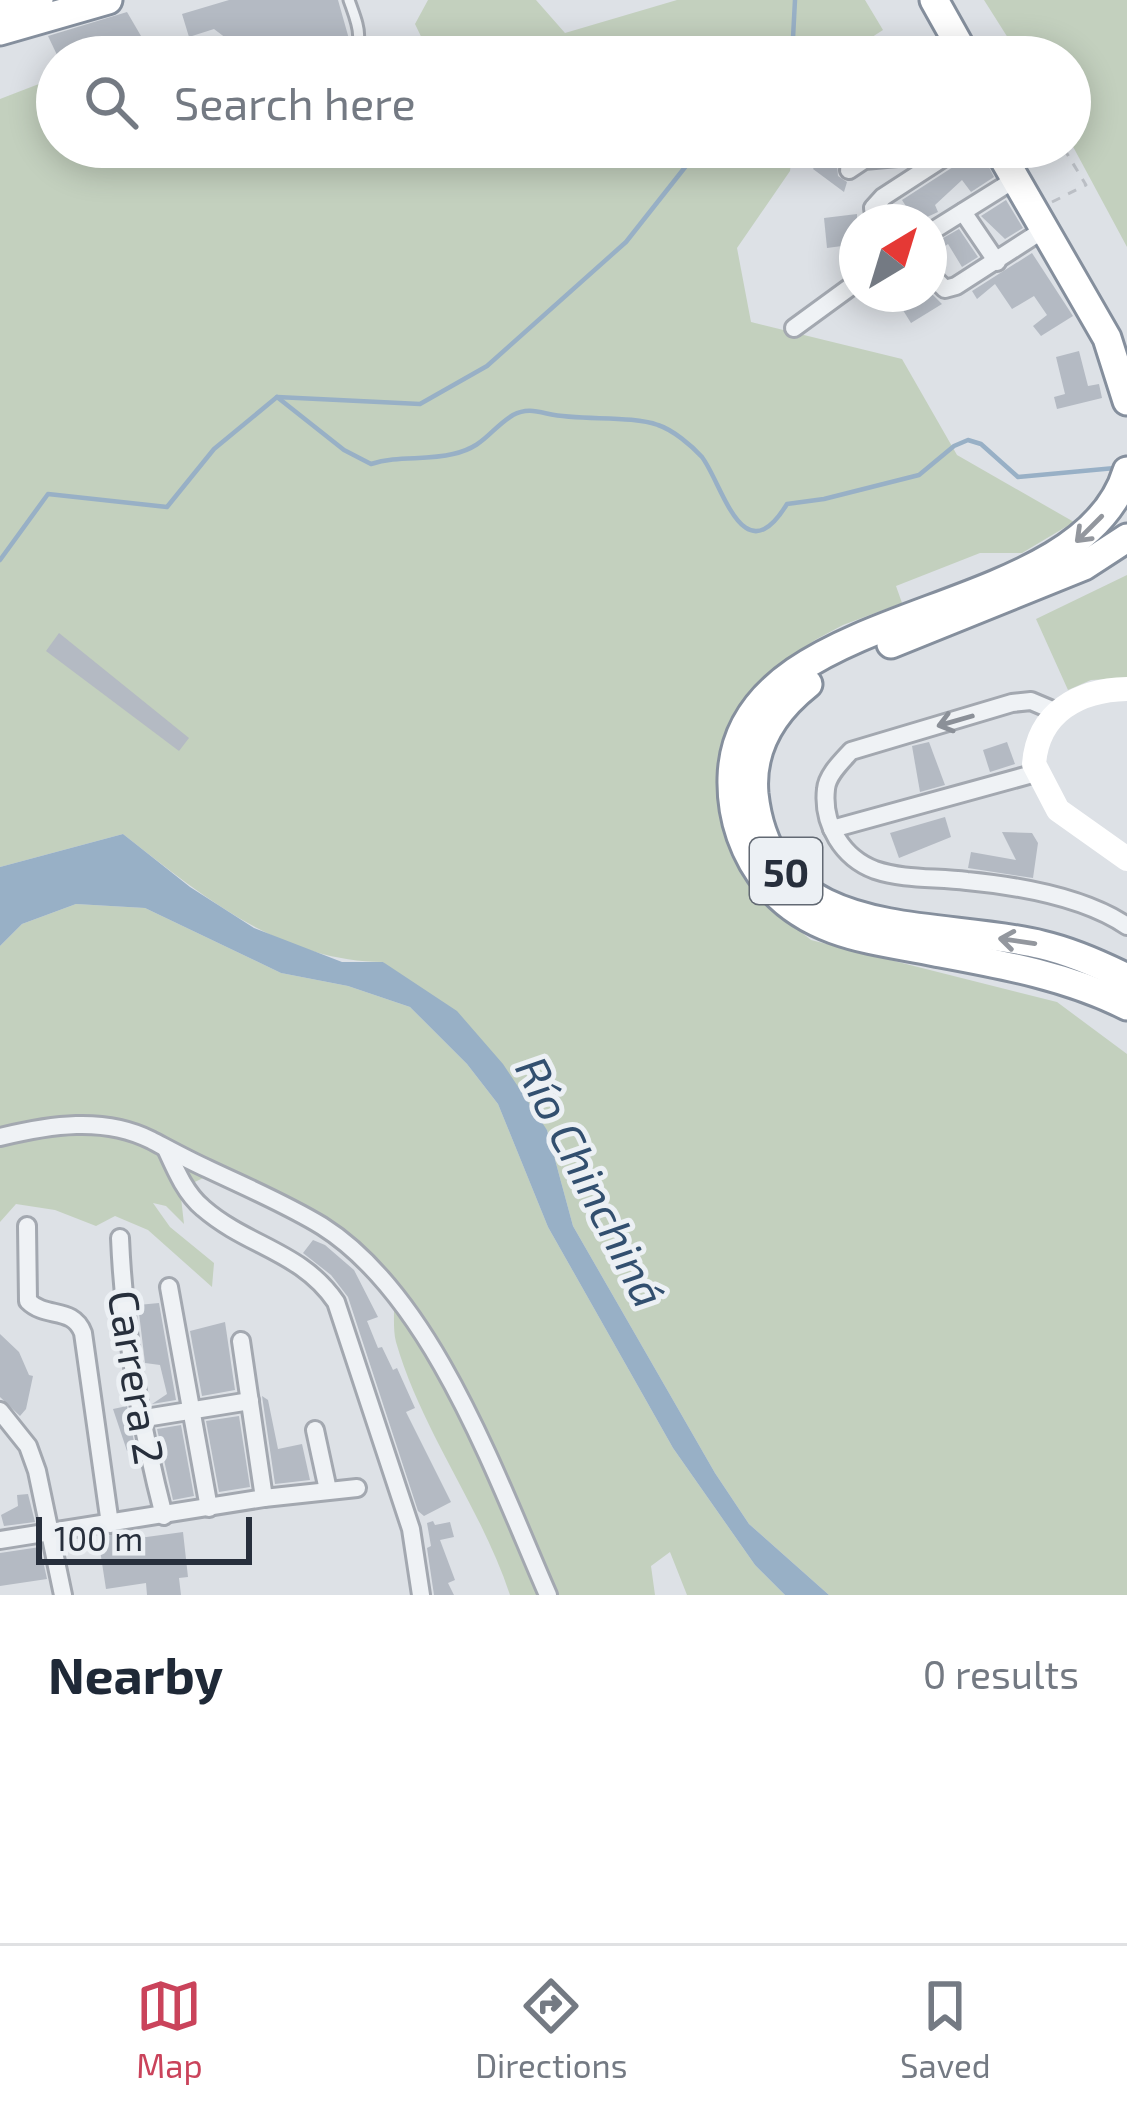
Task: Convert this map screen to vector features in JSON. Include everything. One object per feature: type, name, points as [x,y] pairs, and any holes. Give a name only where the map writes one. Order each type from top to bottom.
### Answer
[{"type":"highway","points":[[0,10],[22,18],[108,0]]},
{"type":"highway","points":[[916,0],[936,36]]},
{"type":"highway","points":[[934,0],[954,36]]},
{"type":"highway","points":[[1006,168],[1107,338],[1127,401]]},
{"type":"highway","points":[[1022,168],[1041,223],[1127,338]]},
{"type":"highway","name":"50","points":[[1127,471],[1110,508],[1073,544],[1032,567],[884,628],[802,668],[747,720],[732,764],[736,822],[752,860],[779,897],[799,913],[842,934],[1041,975],[1099,992],[1127,1006]]},
{"type":"highway","name":"50","points":[[1127,538],[1084,566],[862,656],[805,686],[766,731],[754,769],[754,788],[762,831],[783,867],[800,885],[849,915],[1040,944],[1127,978]]},
{"type":"highway","points":[[1041,975],[1127,1028]]},
{"type":"main road","points":[[1127,689],[1084,694],[1058,712],[1037,741],[1051,802],[1066,818],[1127,859]]},
{"type":"main road","points":[[1044,776],[1064,723],[1089,706],[1127,702]]},
{"type":"main road","points":[[1044,776],[1072,808],[1127,845]]},
{"type":"street","points":[[886,204],[927,168]]},
{"type":"street","points":[[947,288],[997,262],[1041,223],[1002,168]]},
{"type":"street","points":[[947,221],[1009,183]]},
{"type":"street","points":[[963,212],[997,262]]},
{"type":"street","points":[[794,328],[839,295]]},
{"type":"street","points":[[1058,712],[1031,701],[1012,703],[851,752],[838,764],[826,788],[832,829],[846,856],[875,870],[1052,897],[1105,911],[1127,926]]},
{"type":"street","points":[[832,829],[1044,776]]},
{"type":"street","points":[[0,1137],[37,1128],[95,1124],[149,1139],[324,1227],[360,1256],[404,1305],[473,1424],[548,1595]]},
{"type":"street","points":[[167,1151],[199,1206],[239,1234],[301,1263],[336,1302],[411,1528],[421,1595]]},
{"type":"street","points":[[27,1226],[30,1305],[69,1315],[83,1333],[110,1524]]},
{"type":"street","name":"Carrera 2","points":[[120,1238],[122,1304],[139,1419],[164,1516]]},
{"type":"street","points":[[169,1287],[208,1508]]},
{"type":"street","points":[[241,1341],[264,1498]]},
{"type":"street","points":[[139,1419],[250,1401]]},
{"type":"street","points":[[0,1411],[28,1445],[50,1534],[58,1594]]},
{"type":"street","points":[[315,1430],[328,1490]]},
{"type":"street","points":[[0,1540],[357,1488]]},
{"type":"lane","points":[[349,0],[360,36]]},
{"type":"lane","points":[[0,43],[22,18]]},
{"type":"path","points":[[1041,223],[1086,185],[1076,168]]},
{"type":"green space","points":[[428,0],[536,0],[565,33],[677,0],[865,0],[883,30],[874,36],[421,36],[415,24]]},
{"type":"green space","points":[[984,0],[1127,0],[1127,247],[1085,168],[1091,168],[1091,36],[1007,36]]},
{"type":"green space","points":[[36,85],[36,168],[790,168],[737,248],[751,322],[902,359],[957,455],[1074,522],[1022,553],[980,553],[896,586],[902,603],[843,625],[769,674],[747,701],[721,800],[731,856],[766,903],[811,940],[1057,1002],[1127,1054],[1127,1595],[829,1595],[749,1524],[715,1473],[573,1226],[547,1130],[383,962],[309,950],[243,921],[123,834],[0,867],[0,99]]},
{"type":"green space","points":[[1127,575],[1127,678],[1091,680],[1068,690],[1036,619]]},
{"type":"green space","points":[[76,904],[145,908],[281,973],[348,986],[410,1007],[467,1064],[498,1104],[548,1227],[673,1448],[755,1565],[785,1595],[687,1595],[670,1552],[651,1566],[655,1595],[510,1595],[407,1375],[395,1335],[389,1279],[376,1262],[336,1230],[218,1171],[180,1189],[184,1224],[166,1206],[153,1203],[170,1227],[214,1263],[212,1287],[148,1230],[115,1216],[96,1226],[55,1210],[16,1204],[0,1222],[0,946],[22,924]]},
{"type":"water","points":[[123,834],[190,887],[254,928],[342,962],[383,962],[457,1011],[503,1064],[547,1130],[573,1226],[715,1473],[749,1524],[829,1595],[785,1595],[755,1565],[673,1448],[548,1227],[498,1104],[467,1064],[410,1007],[348,986],[281,973],[145,908],[76,904],[22,924],[0,946],[0,867]]},
{"type":"building","points":[[229,0],[338,0],[348,36],[223,36],[214,29],[189,36],[182,14]]},
{"type":"building","points":[[127,12],[141,36],[48,36]]},
{"type":"building","points":[[837,168],[838,176],[847,182],[844,192],[813,169]]},
{"type":"building","points":[[952,168],[990,168],[994,177],[971,192],[962,180],[936,204],[905,204],[902,200]]},
{"type":"building","points":[[1006,200],[1023,228],[1005,239],[981,216]]},
{"type":"building","points":[[839,216],[839,246],[827,248],[824,218]]},
{"type":"building","points":[[959,229],[978,257],[962,267],[947,245],[947,236]]},
{"type":"building","points":[[1032,253],[1073,316],[1041,336],[1033,326],[1047,315],[1034,296],[1012,309],[995,284],[977,299],[972,291]]},
{"type":"building","points":[[904,312],[929,312],[911,323]]},
{"type":"building","points":[[1079,351],[1088,386],[1099,384],[1102,398],[1057,409],[1054,397],[1065,394],[1056,357]]},
{"type":"building","points":[[59,633],[189,738],[179,751],[46,651]]},
{"type":"building","points":[[929,742],[945,785],[920,792],[912,746]]},
{"type":"building","points":[[1007,742],[1015,764],[990,772],[983,750]]},
{"type":"building","points":[[945,817],[951,837],[899,858],[890,833]]},
{"type":"building","points":[[1002,832],[1032,833],[1038,843],[1033,878],[968,868],[971,852],[1016,860]]},
{"type":"building","points":[[313,1240],[354,1270],[378,1317],[367,1321],[378,1348],[382,1347],[393,1370],[397,1368],[415,1408],[406,1412],[451,1502],[424,1516],[418,1511],[348,1297],[331,1275],[303,1253]]},
{"type":"building","points":[[159,1303],[176,1400],[152,1404],[167,1394],[160,1365],[145,1363],[138,1305]]},
{"type":"building","points":[[225,1322],[235,1390],[202,1396],[190,1331]]},
{"type":"building","points":[[0,1334],[19,1352],[33,1376],[20,1416],[0,1397]]},
{"type":"building","points":[[262,1396],[268,1400],[278,1449],[302,1444],[310,1480],[275,1484]]},
{"type":"building","points":[[127,1406],[135,1447],[127,1451],[113,1409]]},
{"type":"building","points":[[239,1416],[250,1487],[219,1492],[206,1421]]},
{"type":"building","points":[[181,1425],[194,1496],[173,1500],[157,1429]]},
{"type":"building","points":[[28,1494],[35,1522],[4,1526],[1,1515],[18,1506],[17,1495]]},
{"type":"building","points":[[450,1522],[454,1537],[440,1540],[455,1580],[448,1583],[454,1595],[434,1595],[427,1548],[431,1546],[427,1523],[435,1525]]},
{"type":"building","points":[[131,1532],[132,1539],[183,1532],[188,1577],[179,1578],[181,1595],[147,1595],[146,1583],[106,1589],[98,1537]]},
{"type":"building","points":[[40,1547],[47,1579],[0,1586],[0,1553]]},
{"type":"waterway","points":[[793,36],[795,0]]},
{"type":"waterway","points":[[0,560],[48,494],[167,507],[214,449],[277,397],[420,404],[487,366],[626,242],[684,168]]},
{"type":"waterway","points":[[277,397],[344,450],[371,464],[464,451],[513,415],[527,411],[658,425],[682,438],[702,457],[736,518],[758,531],[772,524],[787,504],[919,475],[968,440],[981,444],[1018,477],[1115,468]]},
{"type":"water label","name":"Río Chinchiná","points":[[592,1181]]}]
